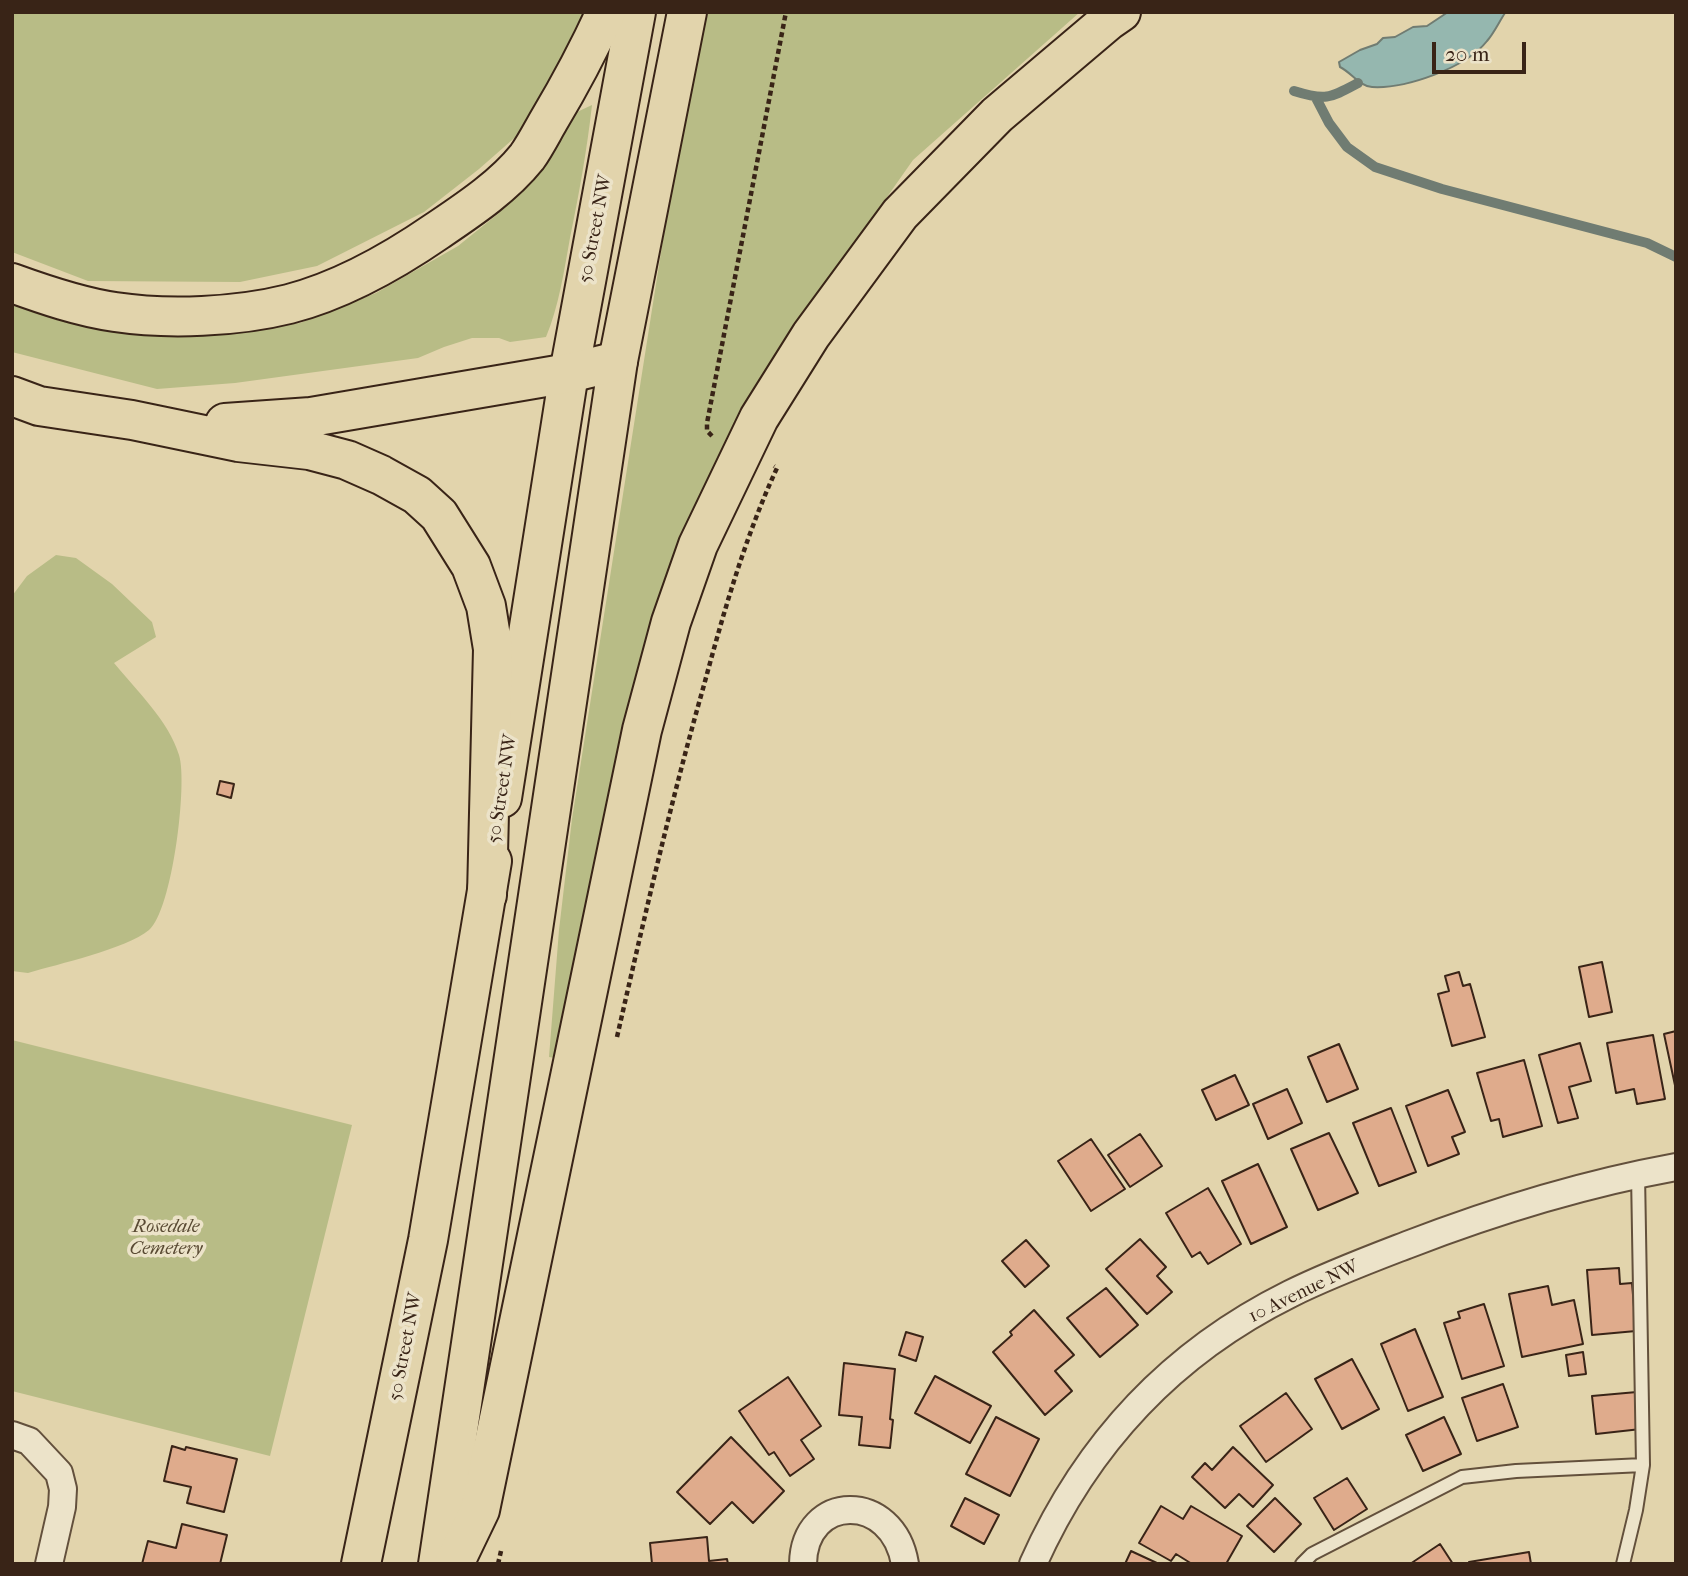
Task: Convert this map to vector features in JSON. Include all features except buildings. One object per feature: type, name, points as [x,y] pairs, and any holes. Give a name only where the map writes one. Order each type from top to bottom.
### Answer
[{"type":"main road","points":[[12,284],[57,299],[114,312],[200,316],[289,304],[372,271],[458,217],[528,156],[582,63],[606,12]]},
{"type":"main road","name":"50 Street NW","points":[[361,1564],[428,1240],[487,895],[569,373],[636,12]]},
{"type":"main road","points":[[438,1564],[618,361],[687,12]]},
{"type":"main road","points":[[454,1564],[480,1510],[642,730],[664,648],[698,545],[759,418],[811,335],[900,214],[997,115],[1121,12]]},
{"type":"main road","points":[[132,419],[211,424],[311,417],[569,373],[618,361]]},
{"type":"main road","points":[[12,396],[39,406],[132,419],[238,442],[309,450],[347,460],[417,495],[439,515],[471,566],[486,606],[493,649],[487,895]]},
{"type":"street","name":"10 Avenue NW","points":[[1033,1564],[1068,1495],[1095,1454],[1122,1422],[1161,1382],[1239,1323],[1291,1294],[1474,1219],[1553,1195],[1676,1167]]},
{"type":"street","points":[[12,1436],[29,1441],[59,1473],[63,1489],[62,1507],[48,1564]]},
{"type":"street","points":[[803,1564],[805,1544],[815,1525],[837,1512],[858,1510],[873,1514],[888,1524],[904,1554],[905,1564]]},
{"type":"lane","points":[[1623,1564],[1643,1465],[1638,1174]]},
{"type":"lane","points":[[1302,1564],[1312,1554],[1462,1477],[1516,1471],[1643,1465]]},
{"type":"path","points":[[722,443],[707,430],[707,423],[786,12]]},
{"type":"path","points":[[616,1043],[655,872],[712,653],[739,563],[762,499],[778,468],[765,462]]},
{"type":"green space","points":[[12,12],[588,12],[536,119],[424,212],[317,266],[240,282],[88,281],[12,252]]},
{"type":"green space","points":[[706,12],[1080,12],[913,160],[762,375],[703,502],[555,1058],[549,1057],[559,930],[572,819],[670,195]]},
{"type":"green space","points":[[592,105],[563,276],[546,337],[510,342],[499,338],[472,338],[418,358],[235,383],[157,389],[12,352],[12,301],[178,334],[300,323],[376,293],[458,246],[499,213],[537,170],[577,112]]},
{"type":"green space","points":[[56,555],[76,558],[112,584],[152,622],[156,637],[114,663],[151,706],[174,742],[181,770],[180,818],[165,899],[149,930],[109,950],[28,973],[12,971],[12,596],[27,576]]},
{"type":"green space","name":"Rosedale Cemetery","points":[[12,1040],[352,1125],[270,1456],[12,1391]]},
{"type":"water","points":[[1448,12],[1505,13],[1490,38],[1477,51],[1434,75],[1386,87],[1372,87],[1363,84],[1340,67],[1339,62],[1377,44],[1383,38],[1395,37],[1413,27],[1427,26]]},
{"type":"waterway","points":[[1294,91],[1321,97],[1341,92],[1358,83]]},
{"type":"waterway","points":[[1316,98],[1329,123],[1347,147],[1375,167],[1442,189],[1647,243],[1676,257]]}]
